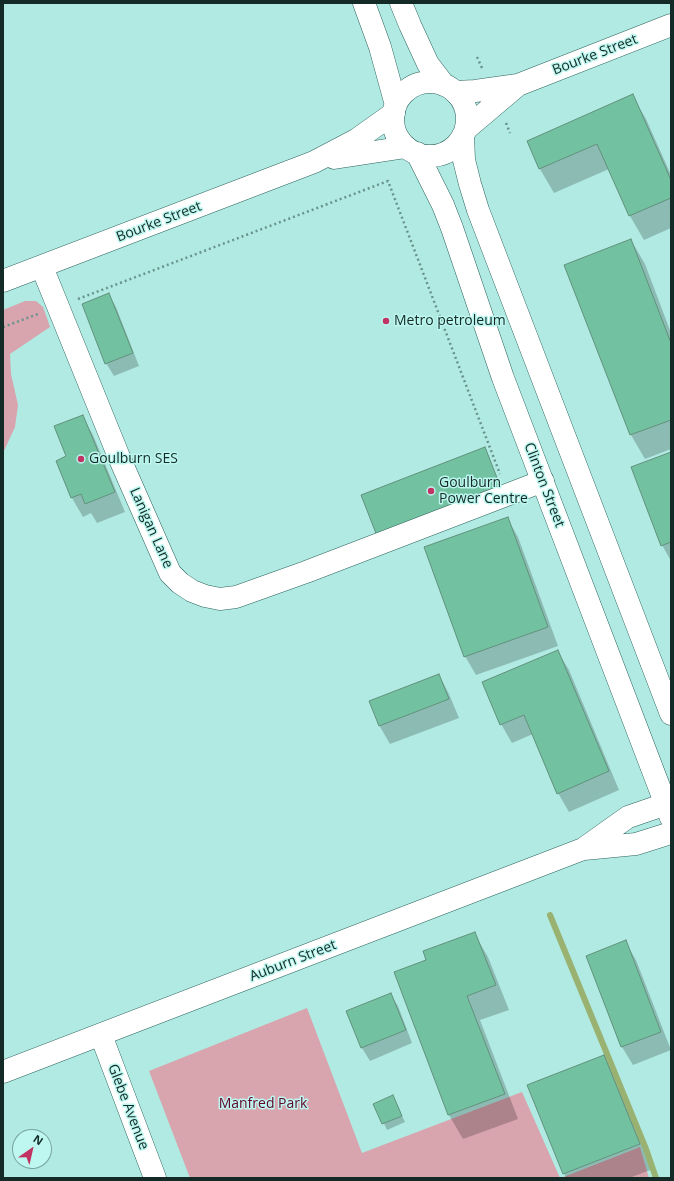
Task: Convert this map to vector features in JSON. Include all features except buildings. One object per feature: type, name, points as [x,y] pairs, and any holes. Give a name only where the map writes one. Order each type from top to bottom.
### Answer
[{"type":"street","points":[[364,3],[380,47],[395,109]]},
{"type":"street","points":[[401,3],[428,64],[463,103],[466,109],[467,116],[464,160],[478,210],[671,714]]},
{"type":"street","name":"Bourke Street","points":[[450,88],[475,91],[518,85],[671,25]]},
{"type":"street","points":[[450,88],[435,83],[425,82],[408,90],[401,97],[395,109],[393,121],[397,135],[412,150],[426,156],[444,153],[455,146],[465,132]]},
{"type":"street","name":"Bourke Street","points":[[465,132],[518,85]]},
{"type":"street","name":"Bourke Street","points":[[3,281],[314,162],[356,140],[395,109]]},
{"type":"street","name":"Bourke Street","points":[[314,162],[412,150]]},
{"type":"street","name":"Clinton Street","points":[[412,150],[442,204],[452,228],[475,300],[503,378],[669,808]]},
{"type":"street","name":"Lanigan Lane","points":[[42,267],[119,457],[170,573],[180,583],[192,591],[205,596],[220,599],[236,597],[306,572],[543,481]]},
{"type":"street","name":"Auburn Street","points":[[3,1072],[584,849],[628,817],[669,808]]},
{"type":"street","name":"Auburn Street","points":[[584,849],[636,844],[671,833]]},
{"type":"street","name":"Glebe Avenue","points":[[101,1035],[155,1178]]},
{"type":"path","points":[[478,57],[484,73]]},
{"type":"path","points":[[506,120],[510,133]]},
{"type":"path","points":[[3,327],[388,181],[508,494]]},
{"type":"green space","points":[[25,301],[36,301],[43,307],[50,327],[10,354],[11,374],[18,405],[15,427],[3,453],[3,310]]},
{"type":"green space","name":"Manfred Park","points":[[307,1008],[362,1153],[522,1092],[560,1178],[190,1178],[149,1071]]},
{"type":"green space","points":[[640,1147],[649,1178],[561,1178]]},
{"type":"waterway","points":[[550,915],[646,1149],[656,1178]]},
{"type":"place","name":"Metro petroleum","points":[[386,321]]},
{"type":"place","name":"Goulburn SES","points":[[81,459]]},
{"type":"place","name":"Goulburn Power Centre","points":[[431,491]]}]
